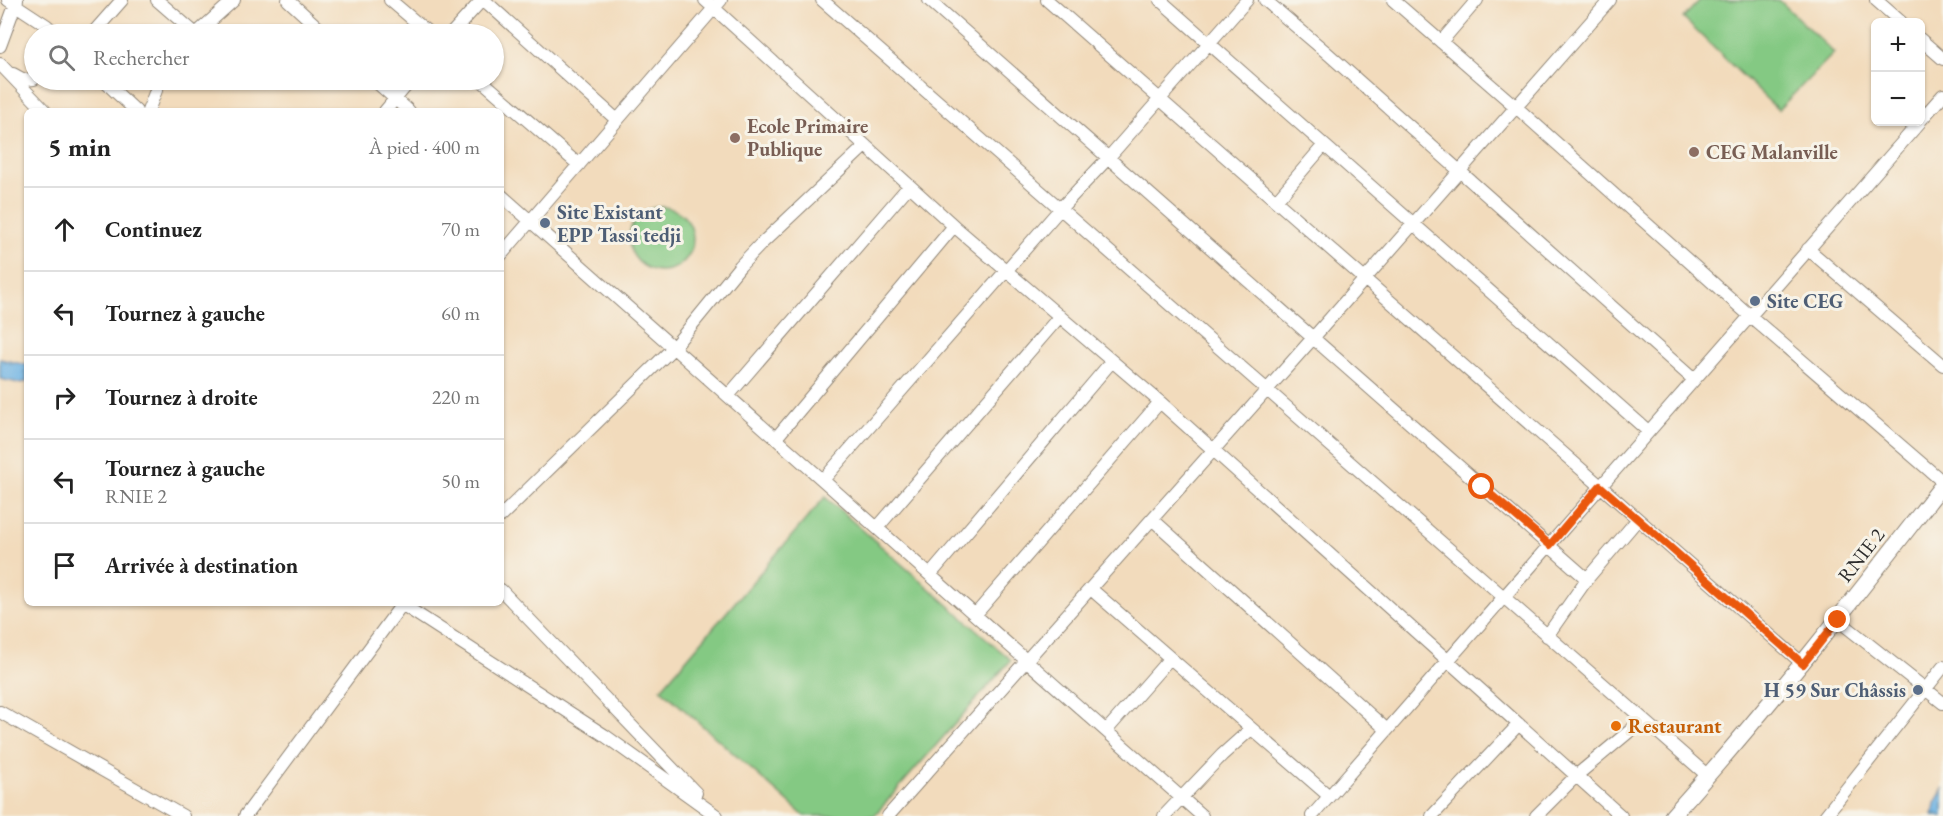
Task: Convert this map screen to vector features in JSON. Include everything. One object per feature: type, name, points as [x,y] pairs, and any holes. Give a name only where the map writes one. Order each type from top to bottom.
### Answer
[{"type":"main road","name":"RNIE 2","points":[[1671,816],[1803,664],[1943,483]]},
{"type":"street","points":[[101,24],[122,0]]},
{"type":"street","points":[[157,0],[185,24]]},
{"type":"street","points":[[207,24],[234,0]]},
{"type":"street","points":[[288,0],[314,24]]},
{"type":"street","points":[[390,0],[418,24]]},
{"type":"street","points":[[460,24],[483,0],[617,120]]},
{"type":"street","points":[[822,0],[1708,776]]},
{"type":"street","points":[[930,0],[1587,579]]},
{"type":"street","points":[[1047,0],[1803,664]]},
{"type":"street","points":[[1160,0],[1648,431]]},
{"type":"street","points":[[824,480],[1246,0]]},
{"type":"street","points":[[1265,0],[1693,379]]},
{"type":"street","points":[[1393,0],[1943,483]]},
{"type":"street","points":[[1441,42],[1477,0]]},
{"type":"street","points":[[888,816],[1313,339],[1610,0]]},
{"type":"street","points":[[1876,0],[1896,18]]},
{"type":"street","points":[[0,46],[14,2],[45,24]]},
{"type":"street","points":[[504,252],[617,120],[713,3],[909,186],[1006,272],[1160,402],[1621,816]]},
{"type":"street","points":[[1925,43],[1940,54]]},
{"type":"street","points":[[1,65],[24,80]]},
{"type":"street","points":[[1,65],[24,89]]},
{"type":"street","points":[[25,90],[42,108]]},
{"type":"street","points":[[113,90],[132,108]]},
{"type":"street","points":[[149,108],[156,90]]},
{"type":"street","points":[[386,90],[406,108]]},
{"type":"street","points":[[387,108],[402,90]]},
{"type":"street","points":[[493,90],[579,165]]},
{"type":"street","points":[[1925,115],[1943,95]]},
{"type":"street","points":[[1312,816],[1916,126]]},
{"type":"street","points":[[1276,201],[1324,145]]},
{"type":"street","points":[[504,513],[673,348],[747,259],[865,146]]},
{"type":"street","points":[[728,396],[909,186]]},
{"type":"street","points":[[504,198],[1202,816]]},
{"type":"street","points":[[776,438],[954,226]]},
{"type":"street","points":[[1809,249],[1943,364]]},
{"type":"street","points":[[878,528],[1060,316]]},
{"type":"street","points":[[930,575],[1112,361]]},
{"type":"street","points":[[975,615],[1160,402]]},
{"type":"street","points":[[1152,519],[1387,730]]},
{"type":"street","points":[[1547,636],[1587,579],[1638,519]]},
{"type":"street","points":[[1091,589],[1329,796]]},
{"type":"street","points":[[406,606],[604,735],[717,816],[504,593]]},
{"type":"street","points":[[245,816],[399,606]]},
{"type":"street","points":[[1838,620],[1943,703]]},
{"type":"street","points":[[1106,731],[1170,658]]},
{"type":"street","points":[[1825,816],[1943,667]]},
{"type":"street","points":[[0,712],[183,816]]},
{"type":"street","points":[[1536,816],[1577,775],[1643,720]]},
{"type":"street","points":[[1432,816],[1519,724]]},
{"type":"street","points":[[1164,816],[1234,743],[1251,729]]},
{"type":"green space","points":[[1700,0],[1779,0],[1834,53],[1778,110],[1683,18]]},
{"type":"green space","points":[[655,207],[667,207],[684,216],[691,227],[693,239],[691,251],[684,262],[667,271],[655,271],[643,266],[634,257],[629,245],[629,233],[634,221],[643,212]]},
{"type":"green space","points":[[825,497],[1011,660],[874,816],[804,816],[661,689]]},
{"type":"water","points":[[0,359],[24,364],[24,382],[0,379]]},
{"type":"water","points":[[1943,789],[1943,816],[1933,816],[1935,803]]},
{"type":"place","name":"Ecole Primaire Publique","points":[[735,138]]},
{"type":"place","name":"CEG Malanville","points":[[1694,152]]},
{"type":"place","name":"Site Existant EPP Tassi tedji","points":[[545,223]]},
{"type":"place","name":"Site CEG","points":[[1755,301]]},
{"type":"place","name":"H 59 Sur Châssis","points":[[1918,690]]},
{"type":"place","name":"Restaurant","points":[[1616,726]]},
{"type":"route","points":[[1482,487],[1550,545],[1600,486],[1803,664],[1838,620]]}]
